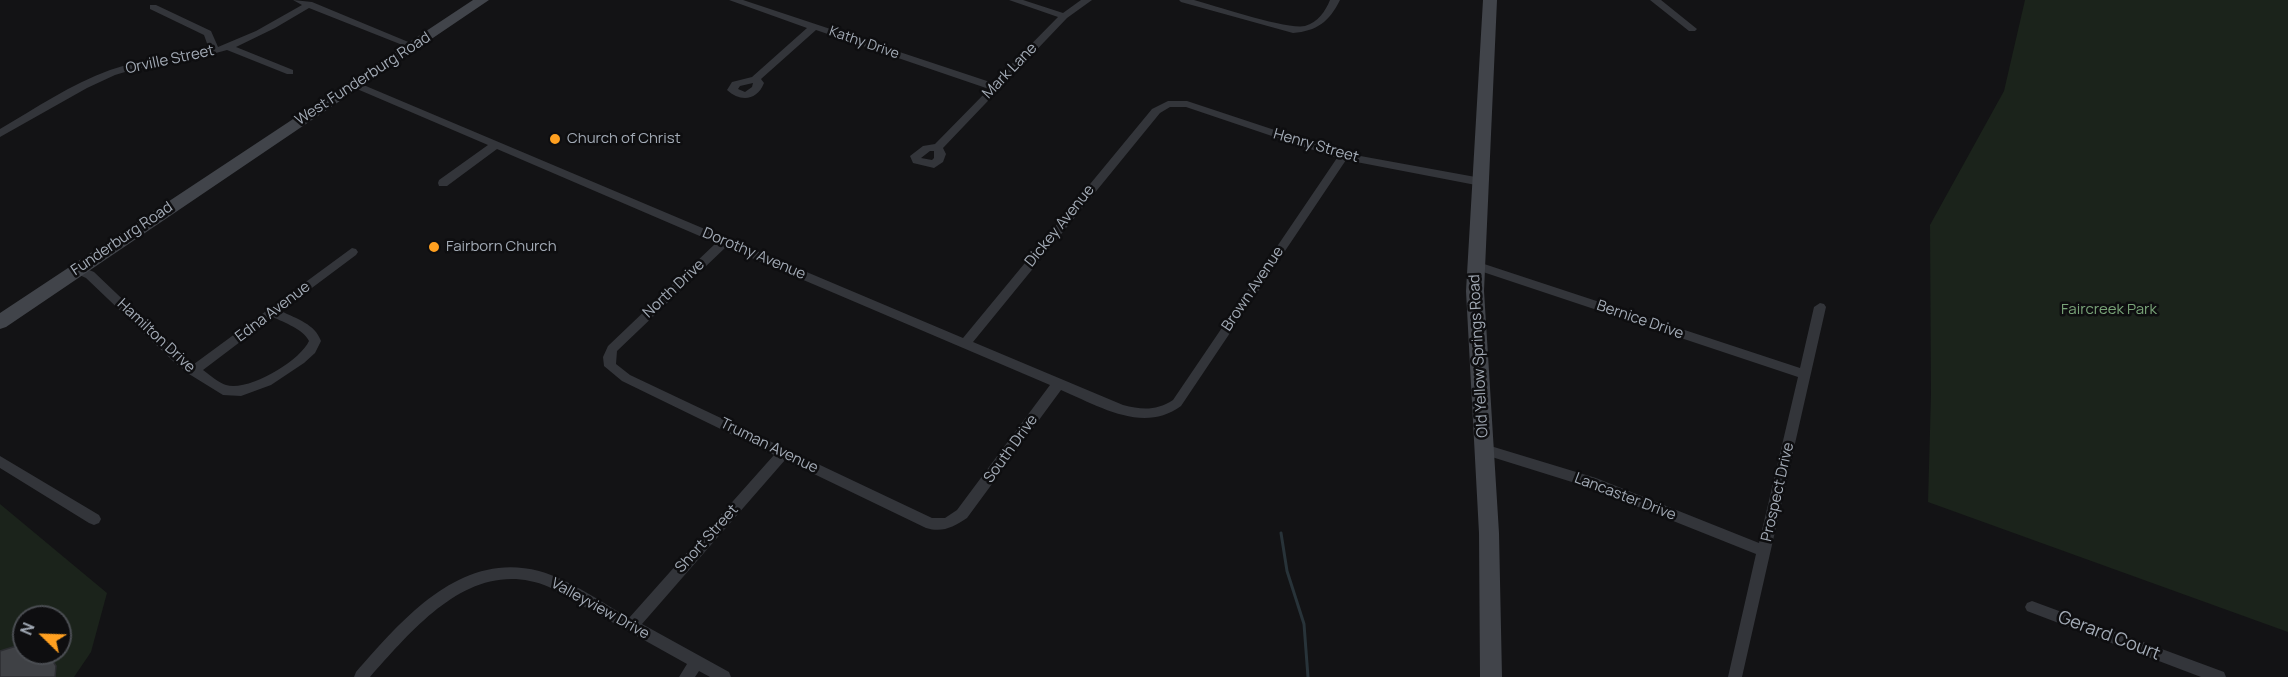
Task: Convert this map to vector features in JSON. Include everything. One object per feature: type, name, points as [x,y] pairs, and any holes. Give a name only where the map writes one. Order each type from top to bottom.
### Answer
[{"type":"street","points":[[298,0],[413,46]]},
{"type":"street","name":"West Funderburg Road","points":[[244,158],[482,0]]},
{"type":"street","name":"Kathy Drive","points":[[734,0],[994,87]]},
{"type":"street","points":[[764,10],[776,0]]},
{"type":"street","points":[[1014,0],[1064,16]]},
{"type":"street","name":"Mark Lane","points":[[938,147],[1064,16],[1087,0]]},
{"type":"street","points":[[1189,1],[1280,28],[1306,29],[1325,20],[1335,0]]},
{"type":"street","name":"Old Yellow Springs Road","points":[[1490,0],[1475,265],[1475,319],[1490,533],[1491,677]]},
{"type":"street","points":[[1655,0],[1692,29]]},
{"type":"street","name":"Orville Street","points":[[0,134],[84,86],[112,73],[146,63],[229,47],[269,29],[309,4]]},
{"type":"street","points":[[153,7],[208,33],[215,51]]},
{"type":"street","points":[[755,79],[815,27]]},
{"type":"street","points":[[229,47],[234,52],[246,53],[290,72]]},
{"type":"street","name":"Dorothy Avenue","points":[[354,84],[1130,413],[1155,414]]},
{"type":"street","name":"Henry Street","points":[[1156,111],[1168,104],[1187,104],[1343,156],[1481,182]]},
{"type":"street","name":"Dickey Avenue","points":[[965,343],[1156,111]]},
{"type":"street","points":[[443,183],[496,144]]},
{"type":"street","name":"Brown Avenue","points":[[1155,414],[1166,411],[1177,403],[1343,156]]},
{"type":"street","name":"Funderburg Road","points":[[0,322],[244,158]]},
{"type":"street","name":"North Drive","points":[[624,336],[725,241]]},
{"type":"street","name":"Edna Avenue","points":[[193,370],[352,252]]},
{"type":"street","name":"Bernice Drive","points":[[1475,265],[1805,375]]},
{"type":"street","name":"Hamilton Drive","points":[[77,269],[90,275],[193,370],[218,389],[231,392],[253,387],[284,372],[311,350],[315,341],[313,335],[305,328],[273,312]]},
{"type":"street","name":"Prospect Drive","points":[[1736,677],[1820,307]]},
{"type":"street","name":"Truman Avenue","points":[[624,336],[612,349],[609,357],[613,370],[931,524],[947,524],[962,514]]},
{"type":"street","name":"South Drive","points":[[962,514],[1059,383]]},
{"type":"street","name":"Lancaster Drive","points":[[1484,449],[1591,482],[1764,551]]},
{"type":"street","name":"Short Street","points":[[631,626],[784,453]]},
{"type":"street","points":[[0,461],[94,519]]},
{"type":"street","name":"Valleyview Drive","points":[[361,677],[402,630],[432,603],[466,583],[490,575],[524,574],[547,580],[724,677]]},
{"type":"street","name":"Gerard Court","points":[[2032,607],[2219,677]]},
{"type":"street","points":[[686,677],[697,662]]},
{"type":"green space","name":"Faircreek Park","points":[[2025,0],[2288,0],[2288,632],[1928,502],[1931,395],[1930,225],[2004,91]]},
{"type":"green space","points":[[0,504],[107,593],[91,652],[74,677],[0,677]]},
{"type":"building","points":[[12,647],[12,665],[55,665],[55,677],[0,677],[0,651]]},
{"type":"waterway","points":[[1281,533],[1287,571],[1304,624],[1308,677]]},
{"type":"place","name":"Church of Christ","points":[[555,139]]},
{"type":"place","name":"Fairborn Church","points":[[434,247]]}]
